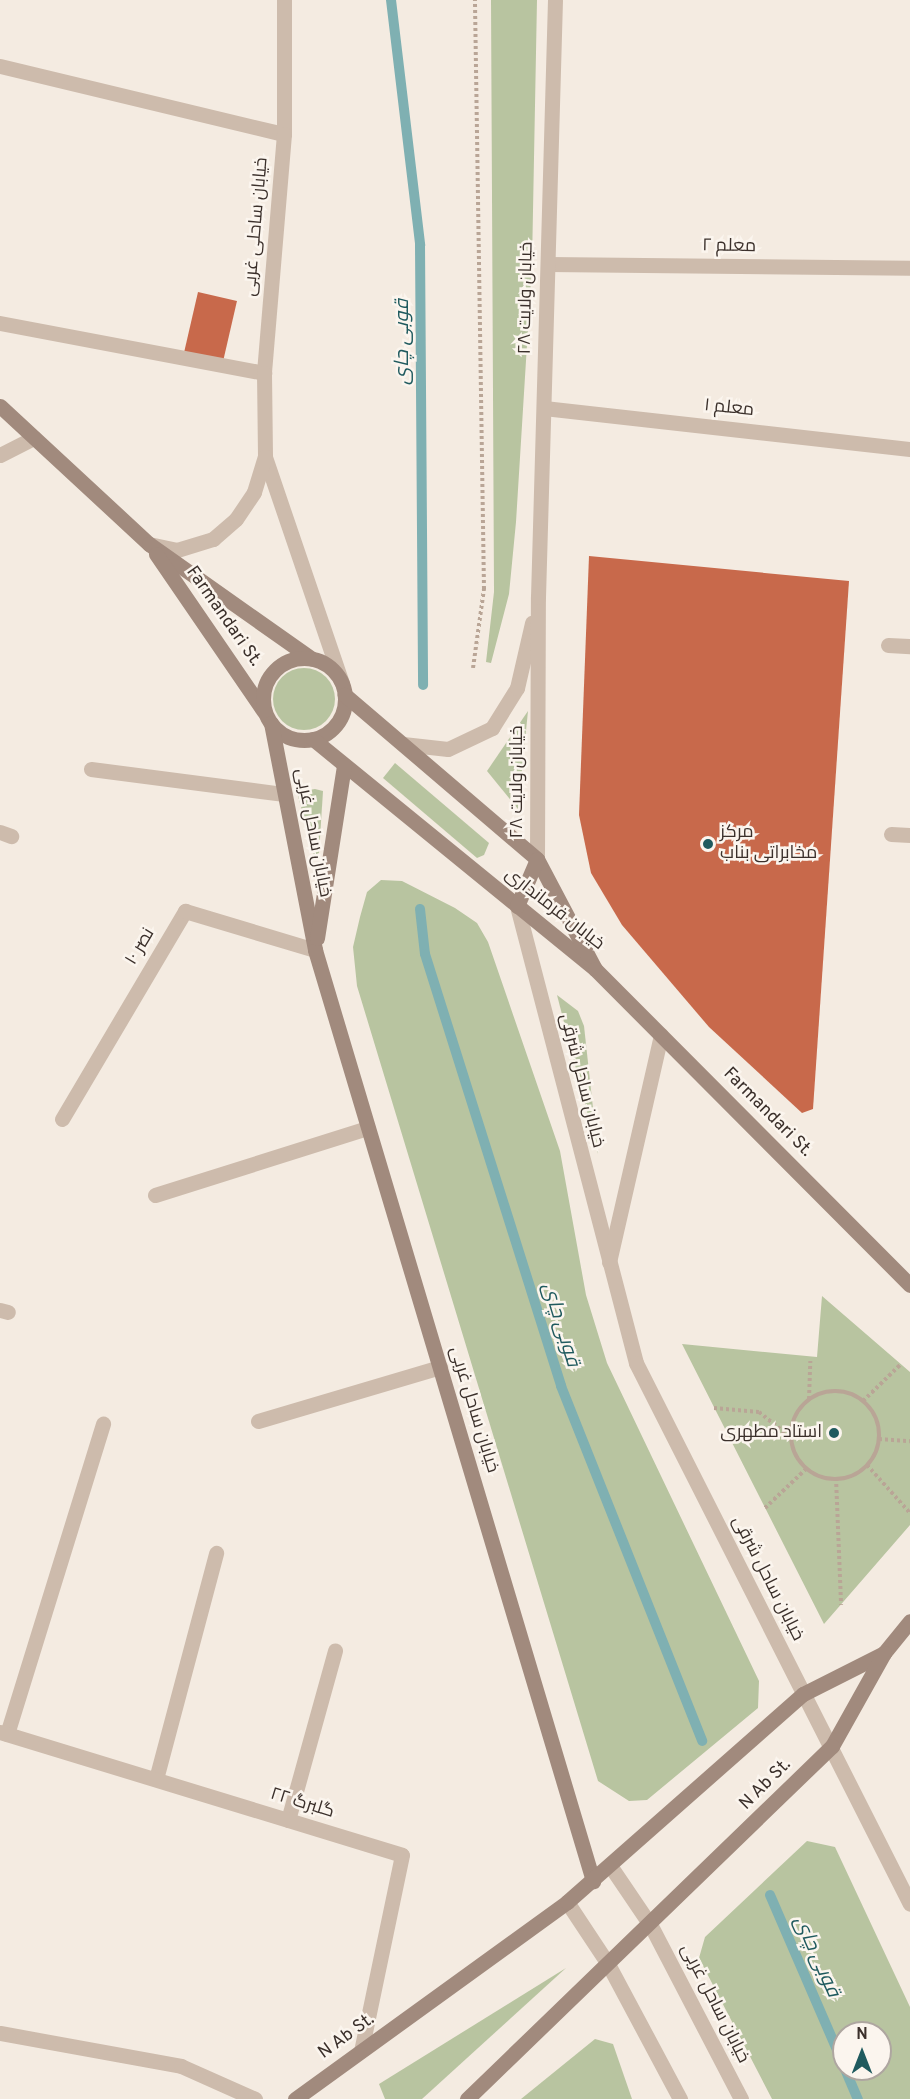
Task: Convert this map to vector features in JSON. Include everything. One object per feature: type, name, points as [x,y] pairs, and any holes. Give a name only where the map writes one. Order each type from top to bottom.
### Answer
[{"type":"main road","name":"Farmandari St.","points":[[0,406],[149,544],[312,659]]},
{"type":"main road","name":"Farmandari St.","points":[[149,544],[268,718]]},
{"type":"main road","points":[[312,659],[343,689],[340,719],[313,739],[289,738],[268,718],[264,688],[277,668],[312,659]]},
{"type":"main road","name":"خیابان فرمانداری","points":[[343,689],[403,744],[537,858],[595,969]]},
{"type":"main road","name":"خیابان ساحل غربی","points":[[268,718],[315,950],[593,1881]]},
{"type":"main road","name":"خیابان فرمانداری","points":[[313,739],[595,969]]},
{"type":"main road","name":"خیابان ساحل غربی","points":[[315,950],[344,765]]},
{"type":"main road","points":[[517,906],[537,858]]},
{"type":"main road","name":"Farmandari St.","points":[[595,969],[910,1285]]},
{"type":"main road","name":"N Ab St.","points":[[467,2099],[651,1926],[832,1746],[884,1653],[910,1622]]},
{"type":"main road","name":"N Ab St.","points":[[295,2099],[567,1902],[611,1867],[803,1694],[884,1653]]},
{"type":"street","name":"خیابان ساحلی غربی","points":[[285,0],[284,134],[264,373],[265,457],[343,689]]},
{"type":"street","name":"خیابان ولایت ۲۸","points":[[537,858],[538,597],[555,0]]},
{"type":"street","points":[[0,66],[284,134]]},
{"type":"street","name":"معلم ۲","points":[[548,264],[910,268]]},
{"type":"street","points":[[0,323],[264,373]]},
{"type":"street","name":"معلم ۱","points":[[544,408],[910,448]]},
{"type":"street","points":[[0,455],[34,438]]},
{"type":"street","name":"خیابان ساحلی غربی","points":[[149,544],[177,550],[213,539],[236,519],[254,492],[265,457]]},
{"type":"street","name":"خیابان ولایت ۲۸","points":[[403,744],[448,749],[479,737],[502,716],[517,688],[538,597]]},
{"type":"street","points":[[888,645],[910,646]]},
{"type":"street","points":[[91,769],[284,794]]},
{"type":"street","points":[[891,834],[910,835]]},
{"type":"street","name":"خیابان ساحل شرقی","points":[[517,906],[636,1363],[803,1694],[832,1746],[910,1904]]},
{"type":"street","name":"نصر ۱۰","points":[[62,1119],[185,911],[315,950]]},
{"type":"street","name":"خیابان ساحل شرقی","points":[[609,1265],[661,1035]]},
{"type":"street","points":[[155,1195],[368,1128]]},
{"type":"street","points":[[258,1421],[440,1367]]},
{"type":"street","points":[[4,1733],[102,1423]]},
{"type":"street","points":[[156,1779],[216,1553]]},
{"type":"street","points":[[288,1820],[334,1650]]},
{"type":"street","name":"گلبرگ ۲۲","points":[[4,1733],[402,1855],[361,2051]]},
{"type":"street","points":[[611,1867],[651,1926]]},
{"type":"street","points":[[567,1902],[608,1964],[680,2099]]},
{"type":"street","name":"خیابان ساحل غربی","points":[[651,1926],[741,2099]]},
{"type":"street","points":[[0,2033],[181,2066],[255,2099]]},
{"type":"path","points":[[473,669],[484,589],[475,0]]},
{"type":"path","points":[[809,1399],[810,1361]]},
{"type":"path","points":[[863,1401],[901,1364]]},
{"type":"path","points":[[714,1408],[759,1412],[791,1437],[807,1468],[836,1478],[867,1465],[879,1439],[872,1412],[863,1401],[836,1391],[809,1399],[799,1409],[791,1437]]},
{"type":"path","points":[[879,1439],[910,1441]]},
{"type":"path","points":[[867,1465],[910,1513]]},
{"type":"path","points":[[765,1508],[807,1468]]},
{"type":"path","points":[[836,1478],[841,1605]]},
{"type":"green space","points":[[491,0],[537,0],[532,264],[516,522],[509,594],[491,663],[486,662],[494,592]]},
{"type":"green space","points":[[298,668],[310,668],[326,677],[333,687],[335,699],[333,711],[326,721],[310,730],[298,730],[287,725],[278,716],[273,705],[273,693],[278,682],[287,673]]},
{"type":"green space","points":[[528,711],[518,809],[487,771]]},
{"type":"green space","points":[[395,763],[489,843],[484,855],[477,858],[383,778]]},
{"type":"green space","points":[[315,789],[323,791],[319,853],[314,855],[297,792]]},
{"type":"green space","points":[[381,880],[402,881],[455,908],[477,923],[488,942],[560,1151],[586,1295],[607,1363],[759,1681],[758,1708],[647,1800],[629,1801],[598,1781],[357,986],[353,947],[367,892]]},
{"type":"green space","points":[[557,995],[578,1011],[584,1026],[598,1154]]},
{"type":"green space","points":[[822,1296],[910,1372],[910,1525],[824,1624],[682,1344],[817,1357]]},
{"type":"green space","points":[[807,1841],[835,1847],[910,2007],[910,2099],[772,2099],[699,1958],[705,1937]]},
{"type":"green space","points":[[566,1968],[422,2099],[385,2099],[379,2084]]},
{"type":"green space","points":[[595,2039],[613,2044],[632,2099],[521,2099]]},
{"type":"building","points":[[198,292],[237,301],[223,361],[184,352]]},
{"type":"building","name":"مرکز مخابراتی بناب","points":[[589,556],[849,581],[813,1109],[802,1113],[709,1027],[622,925],[591,873],[579,815]]},
{"type":"waterway","name":"قوبی چای","points":[[391,0],[420,245],[423,685]]},
{"type":"waterway","name":"قوبی چای","points":[[420,909],[425,954],[561,1386],[702,1741]]},
{"type":"waterway","name":"قوبی چای","points":[[770,1895],[832,2038]]},
{"type":"waterway","name":"قوبی چای","points":[[850,2081],[858,2099]]},
{"type":"place","name":"مرکز مخابراتی بناب","points":[[708,844]]},
{"type":"place","name":"استاد مطهری","points":[[834,1433]]}]
